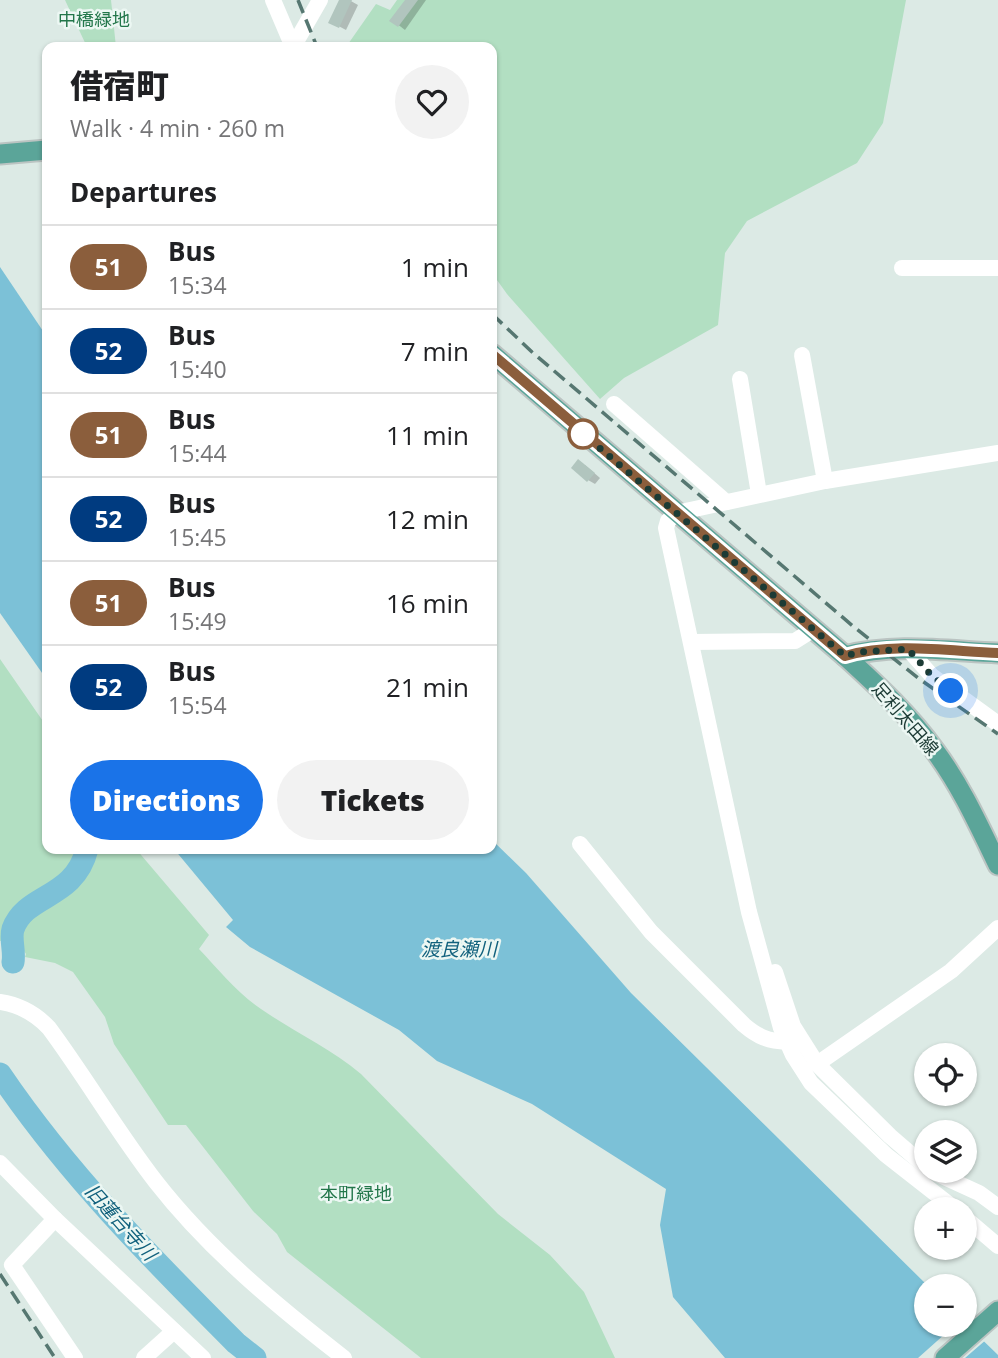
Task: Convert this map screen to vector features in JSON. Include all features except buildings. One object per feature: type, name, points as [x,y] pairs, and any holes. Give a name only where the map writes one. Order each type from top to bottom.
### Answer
[{"type":"main road","points":[[0,154],[42,150]]},
{"type":"main road","name":"足利太田線","points":[[497,358],[845,656],[911,721],[937,753],[968,804],[998,865]]},
{"type":"main road","points":[[845,656],[859,652],[908,649],[998,653]]},
{"type":"main road","points":[[945,1358],[998,1311]]},
{"type":"street","points":[[273,0],[291,42]]},
{"type":"street","points":[[296,42],[319,0]]},
{"type":"street","points":[[902,268],[998,268]]},
{"type":"street","points":[[802,355],[825,481]]},
{"type":"street","points":[[740,379],[759,494]]},
{"type":"street","points":[[614,404],[726,502]]},
{"type":"street","points":[[939,1197],[901,1168],[829,1102],[807,1076],[787,1042],[774,1009],[749,912],[666,528],[668,521],[676,513],[759,494],[998,453]]},
{"type":"street","points":[[691,642],[795,641],[814,629]]},
{"type":"street","points":[[908,649],[932,676],[998,724]]},
{"type":"street","points":[[580,844],[651,932],[744,1026],[768,1041],[787,1042]]},
{"type":"street","points":[[749,912],[770,956],[793,1026],[817,1065],[914,1157]]},
{"type":"street","points":[[817,1065],[951,971],[998,928]]},
{"type":"street","points":[[0,1002],[35,1014],[49,1028],[125,1140],[195,1227],[253,1283],[344,1358]]},
{"type":"street","points":[[0,1163],[55,1219],[203,1358]]},
{"type":"street","points":[[956,1183],[998,1207]]},
{"type":"street","points":[[55,1219],[12,1265],[75,1358]]},
{"type":"street","points":[[977,1228],[998,1246]]},
{"type":"street","points":[[144,1358],[174,1331]]},
{"type":"green space","name":"中橋緑地","points":[[65,0],[111,0],[115,42],[85,42]]},
{"type":"green space","points":[[397,0],[906,0],[883,123],[857,163],[747,221],[725,253],[718,325],[624,378],[600,399],[497,280],[497,42],[349,42],[376,4],[390,10]]},
{"type":"green space","name":"本町緑地","points":[[0,659],[42,720],[42,854],[140,854],[209,935],[199,949],[236,988],[252,1003],[361,1074],[498,1214],[550,1255],[584,1292],[615,1358],[421,1358],[287,1252],[277,1234],[253,1211],[186,1125],[168,1125],[114,1044],[105,1017],[73,972],[55,963],[25,957],[26,954],[16,939],[0,941]]},
{"type":"water","points":[[0,267],[42,330],[42,673],[0,613]]},
{"type":"water","name":"渡良瀬川","points":[[497,845],[526,873],[631,993],[916,1274],[914,1337],[977,1337],[977,1335],[998,1358],[725,1358],[673,1297],[660,1225],[666,1189],[532,1104],[437,1061],[399,1030],[250,947],[226,927],[233,920],[178,854],[497,854]]},
{"type":"pier","points":[[977,1330],[987,1339],[965,1358],[918,1358],[942,1337],[977,1337]]},
{"type":"waterway","name":"旧蓮台寺川","points":[[13,962],[12,933],[19,917],[72,878],[85,854]]},
{"type":"waterway","name":"旧蓮台寺川","points":[[0,1074],[53,1146],[111,1214],[204,1311],[255,1358]]},
{"type":"railway","points":[[298,0],[315,42]]},
{"type":"railway","points":[[497,319],[532,352],[854,627],[918,678],[998,734]]},
{"type":"railway","points":[[0,1274],[55,1358]]},
{"type":"bus line","name":"51","points":[[497,359],[845,656],[859,652],[908,649],[998,653]]},
{"type":"route","points":[[583,434],[845,656],[859,652],[908,649],[932,676],[951,691]]}]
